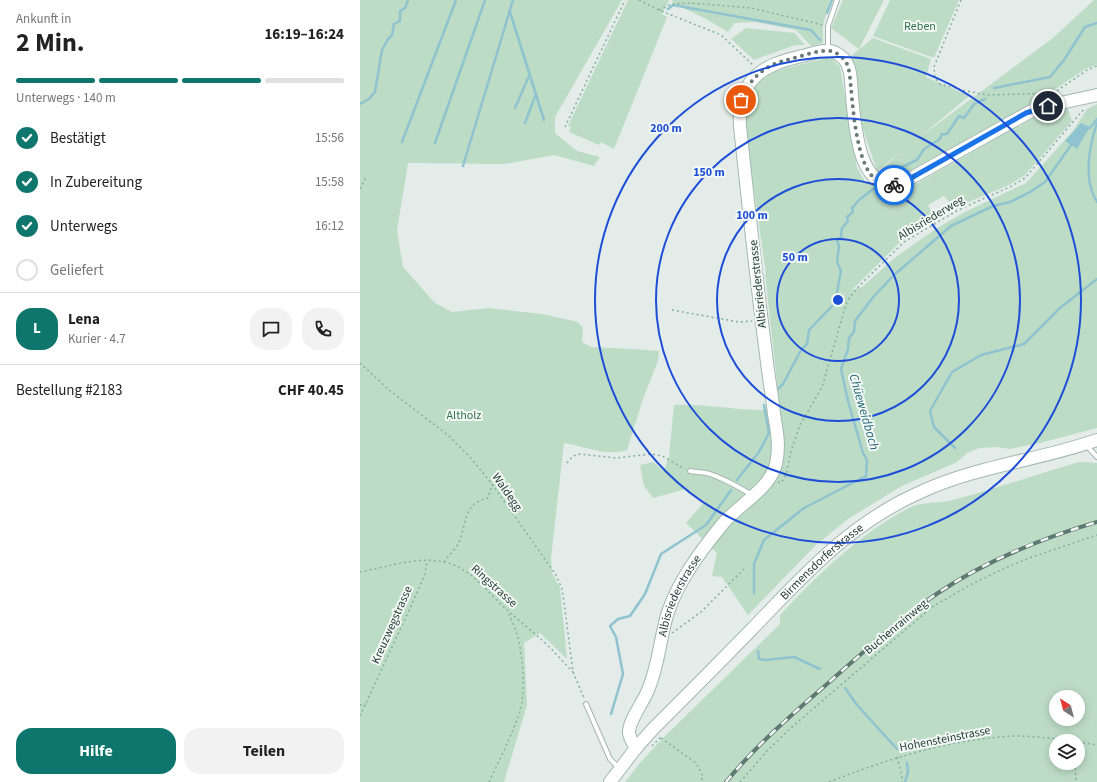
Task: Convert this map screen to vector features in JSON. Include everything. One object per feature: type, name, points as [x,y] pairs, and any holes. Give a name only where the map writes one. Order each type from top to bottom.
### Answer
[{"type":"main road","points":[[828,51],[842,56],[849,69],[855,126],[865,164],[875,178],[882,183],[890,184],[904,182],[1035,109],[1093,96]]},
{"type":"main road","name":"Albisriederstrasse","points":[[636,748],[630,736],[630,728],[648,690],[655,671],[668,614],[674,596],[686,574],[721,525],[768,480],[775,467],[778,445],[740,126],[739,113],[741,100],[751,81],[766,68],[781,61],[828,51]]},
{"type":"main road","name":"Birmensdorferstrasse","points":[[610,782],[636,748],[815,564],[859,527],[897,503],[948,480],[977,471],[1092,442]]},
{"type":"lane","points":[[828,51],[828,26],[836,0]]},
{"type":"lane","points":[[1092,442],[1097,457]]},
{"type":"lane","points":[[690,471],[706,473],[745,490],[753,496]]},
{"type":"lane","points":[[586,704],[610,759],[620,769]]},
{"type":"path","points":[[565,127],[625,0]]},
{"type":"path","points":[[639,0],[659,10],[721,35],[754,65]]},
{"type":"path","points":[[961,0],[934,67],[935,78],[940,84],[988,95],[1054,93],[1087,70],[1097,66]]},
{"type":"path","points":[[659,10],[671,4],[691,3],[751,8],[828,26]]},
{"type":"path","name":"Albisriederweg","points":[[768,480],[781,482],[786,475],[800,425],[822,387],[847,301],[859,286],[904,242],[958,210],[1012,186],[1025,178],[1093,96]]},
{"type":"path","points":[[360,189],[366,177]]},
{"type":"path","points":[[672,310],[739,322],[762,319]]},
{"type":"path","name":"Waldegg","points":[[360,363],[389,390],[448,436],[470,457],[492,484],[556,575],[562,589],[573,672]]},
{"type":"path","points":[[567,463],[573,456],[580,454],[616,458],[651,454],[662,456],[690,471]]},
{"type":"path","points":[[444,562],[458,543],[467,513],[473,504],[488,498],[492,484]]},
{"type":"path","name":"Buchenrainweg","points":[[740,782],[767,751],[793,726],[932,607],[970,585],[1005,568],[1032,557],[1097,535]]},
{"type":"path","name":"Ringstrasse","points":[[360,572],[409,562],[426,561],[444,562],[462,569],[543,641],[573,672]]},
{"type":"path","name":"Kreuzwegstrasse","points":[[360,716],[425,574],[426,561]]},
{"type":"path","points":[[663,634],[671,634],[701,612],[744,569]]},
{"type":"path","points":[[489,782],[513,730],[520,710],[523,695],[520,646],[517,633],[507,610]]},
{"type":"path","points":[[573,672],[586,704]]},
{"type":"path","points":[[360,705],[366,704]]},
{"type":"path","name":"Hohensteinstrasse","points":[[829,782],[897,757],[961,742],[1015,736],[1049,738]]},
{"type":"path","points":[[660,738],[696,763],[703,776],[701,782]]},
{"type":"path","points":[[1085,743],[1097,745]]},
{"type":"path","points":[[897,757],[902,775],[902,782]]},
{"type":"path","points":[[1075,770],[1076,782]]},
{"type":"green space","name":"Altholz","points":[[360,0],[622,0],[555,117],[555,133],[577,151],[600,157],[594,166],[554,155],[505,164],[408,163],[397,230],[403,267],[435,303],[452,312],[489,308],[542,314],[578,322],[583,328],[582,342],[591,347],[659,351],[658,361],[643,399],[627,450],[619,452],[604,452],[564,443],[551,558],[552,573],[560,588],[567,659],[540,633],[524,643],[527,705],[504,782],[360,782]]},
{"type":"green space","points":[[628,0],[669,0],[662,14],[667,17],[614,149],[601,142],[599,145],[569,132],[571,127],[568,126]]},
{"type":"green space","points":[[672,0],[830,0],[823,25],[823,43],[811,46],[796,30],[755,22],[735,23],[728,32],[673,3]]},
{"type":"green space","points":[[843,0],[884,0],[859,49],[831,28]]},
{"type":"green space","name":"Reben","points":[[890,0],[959,0],[934,58],[873,36]]},
{"type":"green space","points":[[1094,0],[1097,0],[1097,65],[1085,69],[1035,103],[900,176],[880,193],[889,195],[900,193],[1035,117],[1050,111],[1068,109],[1072,121],[1025,175],[1009,185],[955,209],[944,196],[928,205],[936,220],[898,244],[852,290],[862,287],[897,256],[937,228],[965,212],[1026,183],[1073,131],[1087,109],[1097,104],[1097,428],[1040,443],[1010,449],[996,447],[979,448],[967,453],[957,462],[902,486],[848,519],[815,546],[748,615],[722,577],[712,576],[717,553],[686,523],[705,501],[686,489],[653,498],[644,486],[640,465],[653,462],[664,471],[669,456],[674,405],[701,405],[753,410],[780,409],[766,274],[744,120],[750,91],[771,72],[830,57],[840,67],[857,168],[866,183],[903,150],[877,171],[860,120],[856,72],[852,55],[873,38],[931,59],[926,77],[969,96],[920,137],[1053,38]]},
{"type":"green space","points":[[746,28],[795,33],[805,45],[795,45],[754,60],[731,39]]},
{"type":"green space","points":[[1079,462],[1097,463],[1097,782],[625,782],[662,739],[780,624],[780,615],[825,570],[857,542],[892,517],[915,505],[953,500]]},
{"type":"water","points":[[1081,123],[1090,127],[1090,129],[1077,149],[1065,141]]},
{"type":"waterway","points":[[360,104],[369,99],[375,92],[382,50],[392,35],[394,24],[400,21],[400,11],[405,8],[408,0]]},
{"type":"waterway","points":[[402,142],[456,0]]},
{"type":"waterway","points":[[435,143],[485,0]]},
{"type":"waterway","points":[[463,166],[513,0]]},
{"type":"waterway","points":[[827,13],[832,0]]},
{"type":"waterway","points":[[668,9],[673,5],[811,30],[820,40]]},
{"type":"waterway","points":[[510,12],[544,120]]},
{"type":"waterway","points":[[994,88],[1050,77],[1064,60],[1085,27],[1097,23]]},
{"type":"waterway","points":[[515,108],[529,76]]},
{"type":"waterway","points":[[525,123],[536,94]]},
{"type":"waterway","points":[[885,175],[917,160],[924,149],[940,139],[942,134],[947,134],[959,116],[964,118],[974,104],[985,99]]},
{"type":"waterway","points":[[1090,128],[1097,119]]},
{"type":"waterway","points":[[1097,123],[1089,163],[1090,184],[1097,202]]},
{"type":"waterway","name":"Chüeweidbach","points":[[754,593],[754,564],[764,540],[804,508],[866,476],[867,460],[863,453],[848,401],[841,369],[848,349],[849,338],[854,332],[855,321],[874,296],[894,275],[951,226],[993,206],[1010,202],[1030,192],[1045,182],[1071,145]]},
{"type":"waterway","points":[[776,391],[783,384],[801,350],[807,344],[809,330],[835,303],[841,271],[837,262],[839,246],[837,241],[841,237],[842,228],[848,221],[847,217],[853,212],[852,208],[859,200],[873,189]]},
{"type":"waterway","points":[[955,448],[934,427],[930,411],[952,372],[981,355],[1024,344],[1060,308],[1097,279]]},
{"type":"waterway","points":[[737,480],[759,452],[769,433],[764,405]]},
{"type":"waterway","points":[[611,714],[623,674],[616,637],[610,626],[618,619],[630,616],[645,594],[661,554],[706,525],[731,490]]},
{"type":"waterway","points":[[758,651],[759,659],[765,660],[794,657],[820,669]]},
{"type":"waterway","points":[[845,688],[857,705],[897,749]]},
{"type":"waterway","points":[[905,782],[908,772],[907,763]]},
{"type":"railway","points":[[726,782],[751,754],[792,714],[885,634],[938,593],[976,570],[1014,552],[1035,543],[1097,522]]},
{"type":"way so far","points":[[741,100],[751,81],[756,76],[770,66],[781,61],[828,51],[842,56],[849,69],[855,126],[865,164],[872,176],[878,181],[894,185]]},
{"type":"route","points":[[894,185],[904,182],[1026,113],[1048,106]]}]
